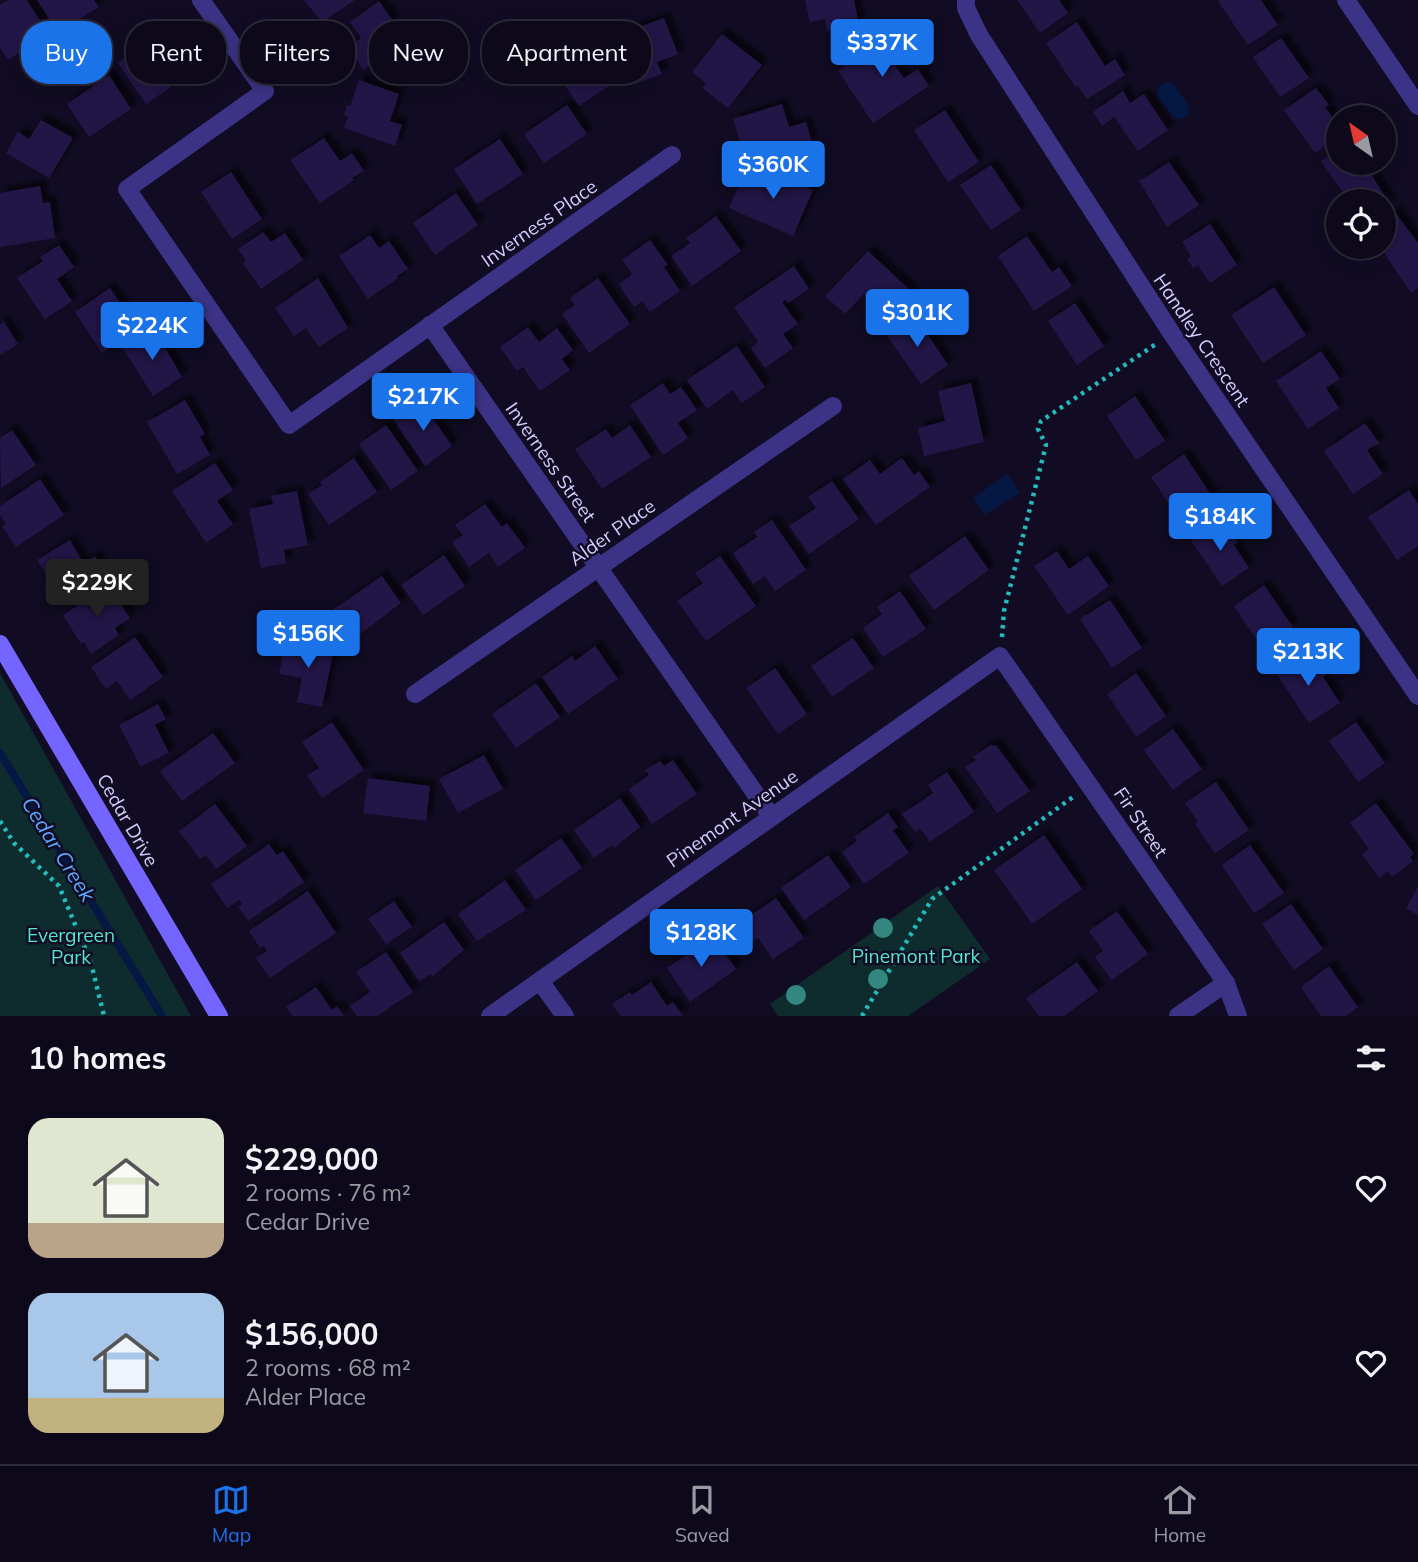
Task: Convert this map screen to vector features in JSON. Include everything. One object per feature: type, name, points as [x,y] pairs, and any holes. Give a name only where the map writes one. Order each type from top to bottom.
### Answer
[{"type":"street","points":[[201,0],[265,91],[127,189],[289,425],[430,325]]},
{"type":"street","name":"Handley Crescent","points":[[966,0],[965,8],[979,35],[1172,334],[1418,696]]},
{"type":"street","points":[[1346,0],[1418,106]]},
{"type":"street","name":"Inverness Place","points":[[430,325],[672,155]]},
{"type":"street","name":"Inverness Street","points":[[430,325],[771,816]]},
{"type":"street","name":"Alder Place","points":[[415,694],[833,406]]},
{"type":"street","name":"Cedar Drive","points":[[0,645],[219,1016]]},
{"type":"street","name":"Fir Street","points":[[1000,656],[1226,983],[1238,1016]]},
{"type":"street","name":"Pinemont Avenue","points":[[490,1016],[1000,656]]},
{"type":"street","points":[[541,981],[565,1016]]},
{"type":"street","points":[[1178,1016],[1226,983]]},
{"type":"path","points":[[1000,656],[1004,611],[1046,445],[1038,429],[1041,421],[1172,334]]},
{"type":"path","points":[[862,1016],[932,898],[1091,784]]},
{"type":"path","points":[[0,821],[14,843],[59,886],[91,963],[104,1016]]},
{"type":"green space","name":"Evergreen Park","points":[[0,673],[191,1016],[0,1016]]},
{"type":"green space","name":"Pinemont Park","points":[[938,886],[990,959],[908,1016],[778,1016],[770,1004]]},
{"type":"water","points":[[1166,82],[1173,84],[1189,106],[1188,115],[1182,119],[1173,117],[1157,95],[1158,87]]},
{"type":"water","points":[[1007,474],[1020,492],[985,515],[973,498]]},
{"type":"building","points":[[8,0],[27,0],[40,21],[21,21],[21,52],[8,60],[0,48],[0,5]]},
{"type":"building","points":[[37,0],[94,0],[99,7],[77,21],[51,21]]},
{"type":"building","points":[[304,0],[355,0],[324,21]]},
{"type":"building","points":[[805,0],[854,0],[859,25],[827,31],[825,19],[810,22]]},
{"type":"building","points":[[1017,0],[1059,0],[1068,13],[1040,33]]},
{"type":"building","points":[[1261,0],[1278,25],[1248,45],[1218,1]]},
{"type":"building","points":[[379,1],[393,21],[369,21],[369,66],[363,70],[355,58],[355,42],[361,38],[355,29],[355,21],[351,21]]},
{"type":"building","points":[[664,18],[678,54],[657,62],[662,74],[651,78],[651,23]]},
{"type":"building","points":[[1077,22],[1105,66],[1115,59],[1125,75],[1087,99],[1078,86],[1076,88],[1046,43]]},
{"type":"building","points":[[894,33],[906,50],[891,60],[904,78],[918,69],[929,86],[873,123],[838,71]]},
{"type":"building","points":[[722,34],[762,65],[728,108],[702,88],[706,83],[692,72]]},
{"type":"building","points":[[1281,38],[1309,78],[1280,97],[1253,57]]},
{"type":"building","points":[[126,57],[126,75],[118,63]]},
{"type":"building","points":[[112,80],[131,109],[89,137],[67,104],[96,84],[112,84]]},
{"type":"building","points":[[359,80],[399,94],[390,121],[402,125],[395,146],[344,128],[348,116],[344,115],[347,105],[350,106]]},
{"type":"building","points":[[132,84],[169,84],[171,87],[146,104]]},
{"type":"building","points":[[564,84],[612,84],[579,106]]},
{"type":"building","points":[[1316,88],[1329,105],[1325,107],[1326,145],[1315,153],[1284,110]]},
{"type":"building","points":[[1123,91],[1130,103],[1144,94],[1168,130],[1138,151],[1114,117],[1102,126],[1093,112]]},
{"type":"building","points":[[782,104],[789,127],[806,122],[812,142],[798,146],[798,149],[754,161],[750,144],[742,147],[733,119]]},
{"type":"building","points":[[567,105],[587,134],[544,163],[524,134]]},
{"type":"building","points":[[945,110],[979,162],[948,182],[914,130]]},
{"type":"building","points":[[41,120],[73,138],[49,178],[6,153],[18,132],[29,139]]},
{"type":"building","points":[[324,138],[340,161],[352,153],[364,171],[320,203],[290,160]]},
{"type":"building","points":[[500,139],[523,174],[477,204],[454,169]]},
{"type":"building","points":[[1169,162],[1199,205],[1167,227],[1139,181]]},
{"type":"building","points":[[991,165],[1021,210],[991,230],[960,185]]},
{"type":"building","points":[[760,167],[813,190],[793,236],[729,208],[740,183],[751,188]]},
{"type":"building","points":[[231,172],[262,219],[232,239],[201,192]]},
{"type":"building","points":[[1331,175],[1372,175],[1380,189],[1341,189]]},
{"type":"building","points":[[40,186],[43,203],[50,202],[55,238],[0,247],[0,193]]},
{"type":"building","points":[[456,193],[478,225],[435,255],[413,223]]},
{"type":"building","points":[[1396,213],[1418,243],[1418,288],[1411,293],[1388,259],[1396,259]]},
{"type":"building","points":[[716,216],[741,251],[692,286],[671,256],[690,243],[686,238]]},
{"type":"building","points":[[1210,224],[1237,265],[1210,283],[1198,265],[1193,268],[1187,259],[1191,256],[1182,242]]},
{"type":"building","points":[[263,232],[271,242],[285,233],[303,260],[261,289],[243,263],[246,260],[238,249]]},
{"type":"building","points":[[370,235],[379,248],[389,241],[408,269],[368,299],[339,256]]},
{"type":"building","points":[[1027,236],[1052,272],[1059,267],[1072,286],[1034,311],[998,256]]},
{"type":"building","points":[[650,240],[668,265],[664,267],[680,291],[650,312],[642,301],[634,307],[619,284],[632,274],[622,260]]},
{"type":"building","points":[[59,245],[74,267],[57,279],[72,301],[45,319],[17,278],[43,261],[40,257]]},
{"type":"building","points":[[868,251],[912,292],[889,318],[864,294],[845,314],[825,296]]},
{"type":"building","points":[[794,266],[809,289],[788,303],[786,300],[782,302],[798,324],[783,334],[793,348],[765,368],[751,348],[758,342],[734,307]]},
{"type":"building","points":[[318,278],[348,328],[319,347],[306,328],[294,336],[275,308]]},
{"type":"building","points":[[598,278],[630,324],[589,353],[562,314],[575,305],[570,298]]},
{"type":"building","points":[[1274,287],[1306,335],[1263,363],[1231,315]]},
{"type":"building","points":[[110,288],[138,329],[102,353],[75,312]]},
{"type":"building","points":[[1075,303],[1104,346],[1077,365],[1048,321]]},
{"type":"building","points":[[914,314],[948,365],[921,384],[886,334]]},
{"type":"building","points":[[4,322],[18,344],[0,355],[0,324]]},
{"type":"building","points":[[153,327],[182,377],[153,396],[122,347]]},
{"type":"building","points":[[528,327],[539,342],[557,328],[573,350],[562,359],[570,370],[540,391],[523,367],[517,371],[500,347]]},
{"type":"building","points":[[737,346],[765,387],[742,403],[733,390],[707,409],[687,380]]},
{"type":"building","points":[[1321,351],[1340,379],[1326,388],[1339,408],[1308,429],[1276,381]]},
{"type":"building","points":[[663,383],[670,394],[681,387],[697,410],[678,423],[688,438],[663,455],[630,405]]},
{"type":"building","points":[[971,383],[984,442],[924,456],[918,428],[945,421],[938,391]]},
{"type":"building","points":[[1135,396],[1165,441],[1136,460],[1107,416]]},
{"type":"building","points":[[185,400],[205,434],[200,437],[210,455],[177,474],[147,422]]},
{"type":"building","points":[[420,400],[452,446],[425,466],[393,419]]},
{"type":"building","points":[[1365,423],[1379,443],[1367,450],[1383,474],[1353,494],[1324,451]]},
{"type":"building","points":[[386,425],[418,471],[391,490],[359,444]]},
{"type":"building","points":[[630,425],[651,457],[602,489],[575,449],[606,429],[612,438]]},
{"type":"building","points":[[12,430],[36,465],[1,488],[0,438]]},
{"type":"building","points":[[1184,454],[1213,498],[1180,520],[1151,477]]},
{"type":"building","points":[[354,458],[377,492],[329,525],[308,494]]},
{"type":"building","points":[[902,458],[914,475],[919,471],[930,487],[876,525],[843,479],[870,460],[880,474]]},
{"type":"building","points":[[215,463],[233,490],[217,501],[233,524],[206,543],[172,491]]},
{"type":"building","points":[[40,479],[64,515],[16,547],[2,526],[6,524],[0,515],[0,506]]},
{"type":"building","points":[[832,481],[859,519],[809,554],[789,526],[816,508],[808,497]]},
{"type":"building","points":[[1409,490],[1418,504],[1418,546],[1397,560],[1368,517]]},
{"type":"building","points":[[297,491],[308,545],[284,550],[286,563],[261,568],[249,509],[273,504],[271,496]]},
{"type":"building","points":[[485,504],[502,527],[507,523],[525,548],[498,567],[489,553],[469,567],[452,542],[463,535],[455,525]]},
{"type":"building","points":[[772,520],[806,570],[775,591],[765,576],[753,584],[733,553],[757,537],[754,532]]},
{"type":"building","points":[[1218,520],[1229,536],[1233,535],[1238,542],[1234,545],[1249,568],[1222,586],[1190,539]]},
{"type":"building","points":[[965,536],[989,570],[934,610],[909,576]]},
{"type":"building","points":[[70,540],[83,563],[95,556],[106,574],[92,582],[94,586],[64,603],[58,592],[51,596],[44,584],[50,581],[37,560]]},
{"type":"building","points":[[1057,551],[1069,569],[1088,556],[1109,586],[1068,615],[1034,566]]},
{"type":"building","points":[[444,555],[465,586],[423,615],[401,585]]},
{"type":"building","points":[[720,556],[756,606],[706,641],[677,601],[703,583],[695,573]]},
{"type":"building","points":[[382,576],[401,603],[351,641],[331,611]]},
{"type":"building","points":[[108,585],[130,618],[115,628],[119,635],[91,654],[84,642],[81,644],[63,615]]},
{"type":"building","points":[[1264,585],[1293,627],[1262,648],[1234,606]]},
{"type":"building","points":[[900,591],[926,629],[883,657],[863,628],[882,614],[877,607]]},
{"type":"building","points":[[1110,600],[1142,648],[1112,668],[1080,619]]},
{"type":"building","points":[[135,637],[163,677],[130,700],[117,681],[106,689],[91,667]]},
{"type":"building","points":[[853,638],[874,668],[832,697],[811,666]]},
{"type":"building","points":[[286,639],[334,649],[322,707],[297,702],[302,678],[279,674]]},
{"type":"building","points":[[595,646],[618,679],[568,714],[542,677],[572,656],[575,661]]},
{"type":"building","points":[[1306,652],[1319,671],[1323,669],[1326,675],[1323,677],[1340,703],[1309,723],[1276,673]]},
{"type":"building","points":[[775,668],[807,714],[778,734],[746,688]]},
{"type":"building","points":[[1136,673],[1166,716],[1136,737],[1107,694]]},
{"type":"building","points":[[536,683],[560,717],[516,748],[492,714]]},
{"type":"building","points":[[158,704],[166,719],[155,725],[169,753],[141,767],[119,725]]},
{"type":"building","points":[[332,722],[364,770],[322,798],[307,775],[319,768],[302,742]]},
{"type":"building","points":[[1356,722],[1385,763],[1358,782],[1329,741]]},
{"type":"building","points":[[1173,729],[1202,769],[1173,790],[1144,750]]},
{"type":"building","points":[[213,733],[235,763],[182,801],[160,771]]},
{"type":"building","points":[[992,744],[996,745],[1030,791],[997,813],[965,767],[976,760],[973,757]]},
{"type":"building","points":[[484,755],[503,789],[458,813],[439,779]]},
{"type":"building","points":[[673,760],[697,794],[652,824],[629,789],[649,775],[645,770],[660,761],[664,766]]},
{"type":"building","points":[[947,772],[974,812],[930,842],[920,828],[915,832],[902,814],[933,793],[928,785]]},
{"type":"building","points":[[368,778],[430,786],[426,821],[363,813]]},
{"type":"building","points":[[1216,782],[1249,830],[1215,853],[1195,824],[1198,822],[1185,803]]},
{"type":"building","points":[[620,798],[640,827],[614,848],[612,845],[594,858],[574,830]]},
{"type":"building","points":[[1376,803],[1414,854],[1410,857],[1413,861],[1392,877],[1388,871],[1379,878],[1362,854],[1369,849],[1350,823]]},
{"type":"building","points":[[215,804],[247,846],[216,869],[206,855],[200,859],[179,831]]},
{"type":"building","points":[[888,813],[898,827],[893,830],[909,853],[864,884],[842,852],[857,841],[854,837]]},
{"type":"building","points":[[1044,835],[1082,889],[1032,924],[994,870]]},
{"type":"building","points":[[561,838],[582,868],[536,900],[515,870]]},
{"type":"building","points":[[269,844],[277,855],[283,851],[304,882],[248,921],[238,906],[242,904],[239,900],[227,908],[211,884]]},
{"type":"building","points":[[1250,845],[1284,893],[1254,913],[1222,865]]},
{"type":"building","points":[[828,855],[851,887],[804,920],[781,888]]},
{"type":"building","points":[[505,880],[526,910],[477,941],[458,914]]},
{"type":"building","points":[[1418,887],[1418,915],[1406,908]]},
{"type":"building","points":[[308,891],[336,933],[270,978],[256,958],[267,951],[264,946],[260,948],[249,931]]},
{"type":"building","points":[[776,898],[804,938],[773,959],[758,938],[738,952],[725,933]]},
{"type":"building","points":[[394,901],[412,927],[386,944],[368,919]]},
{"type":"building","points":[[1291,904],[1323,949],[1294,970],[1262,924]]},
{"type":"building","points":[[1117,911],[1148,954],[1112,980],[1095,957],[1103,951],[1089,931]]},
{"type":"building","points":[[444,922],[464,950],[433,976],[431,974],[419,981],[400,953]]},
{"type":"building","points":[[713,936],[736,969],[690,1002],[667,968]]},
{"type":"building","points":[[386,952],[413,992],[377,1016],[357,1016],[350,1006],[370,992],[356,972]]},
{"type":"building","points":[[1077,962],[1098,991],[1064,1016],[1039,1016],[1026,998]]},
{"type":"building","points":[[1329,966],[1358,1007],[1346,1016],[1321,1016],[1301,987]]},
{"type":"building","points":[[651,982],[667,1006],[673,1002],[683,1016],[621,1016],[612,1004]]},
{"type":"building","points":[[316,987],[332,1010],[337,1006],[344,1016],[292,1016],[286,1007]]},
{"type":"waterway","name":"Cedar Creek","points":[[0,753],[162,1016]]}]
